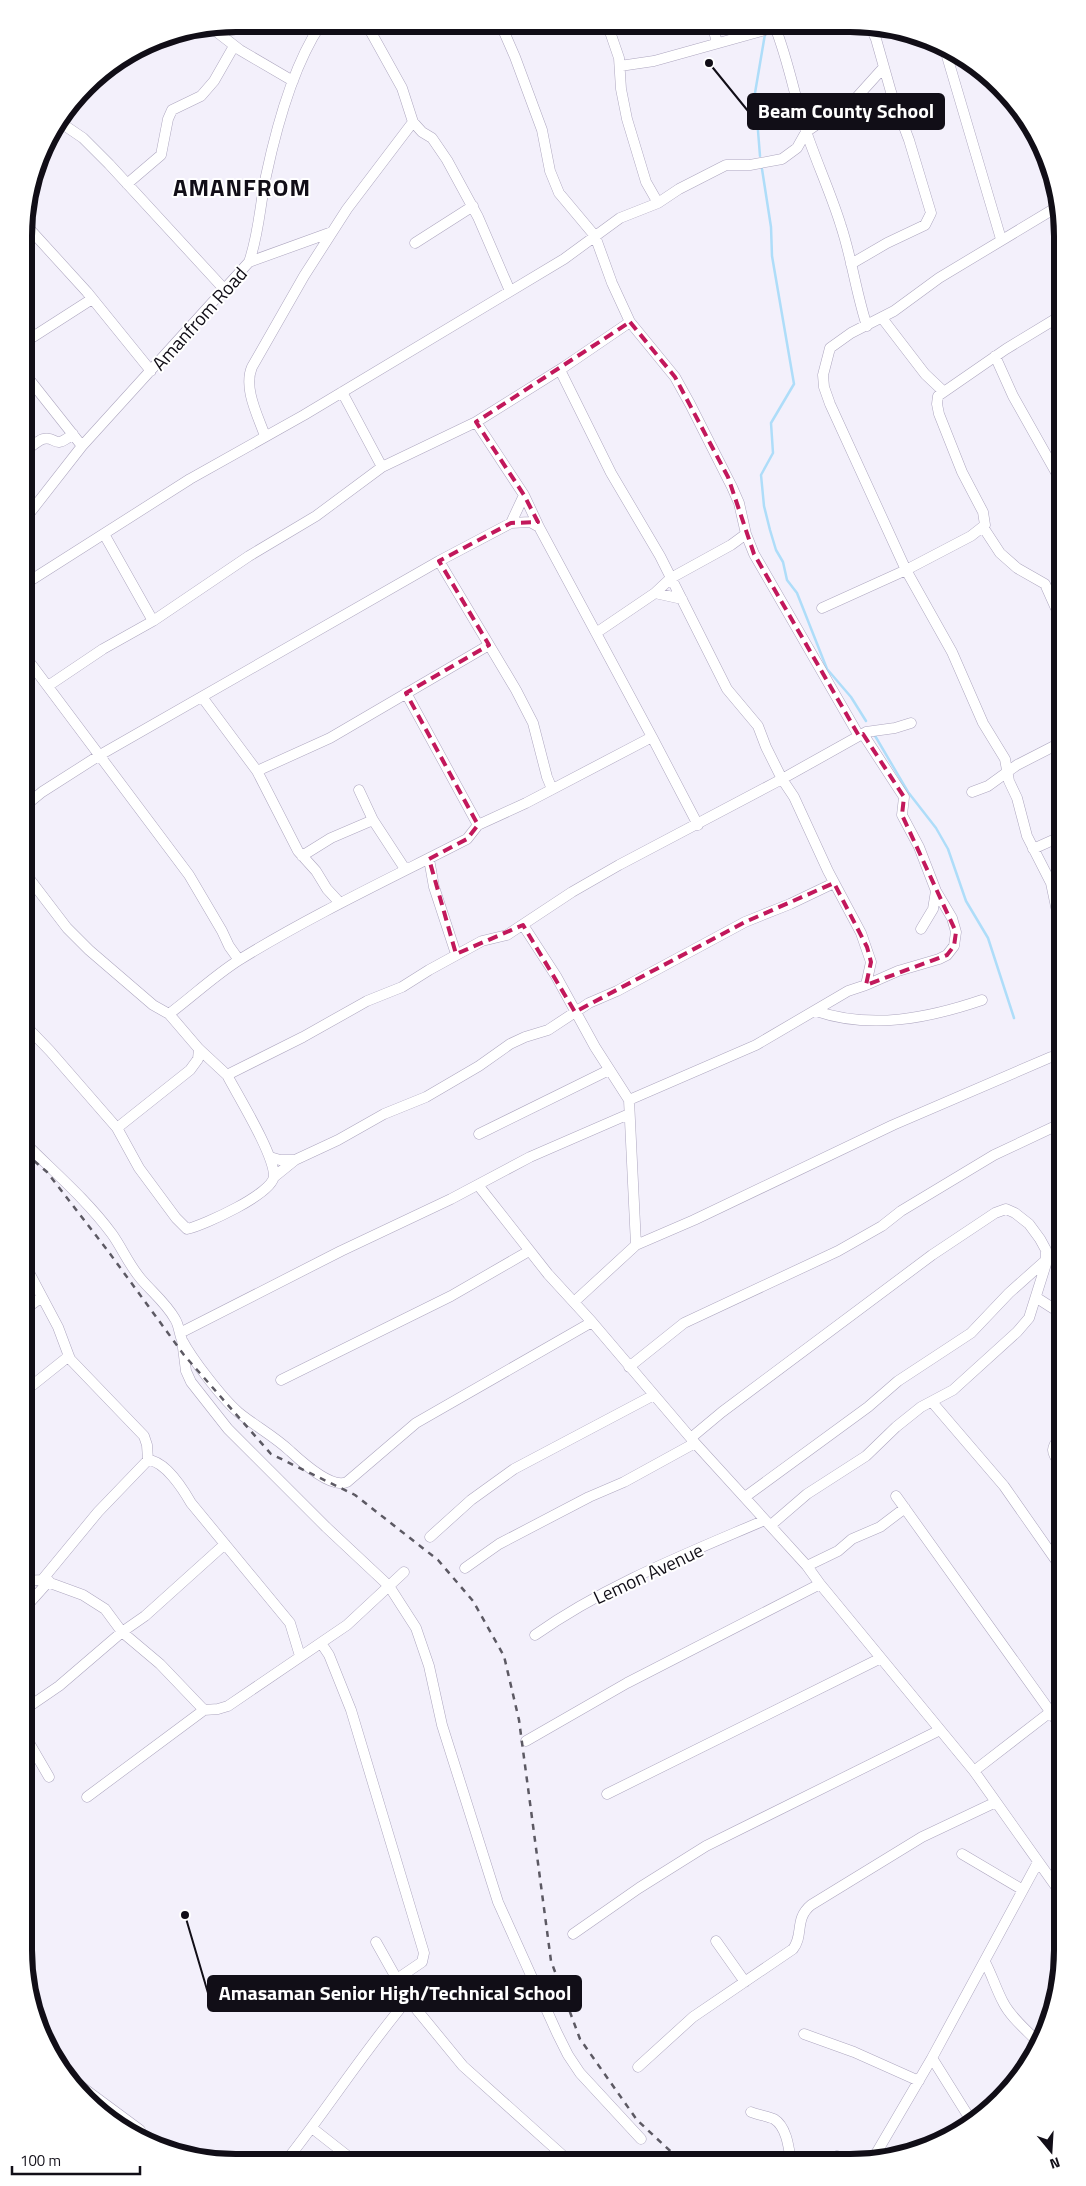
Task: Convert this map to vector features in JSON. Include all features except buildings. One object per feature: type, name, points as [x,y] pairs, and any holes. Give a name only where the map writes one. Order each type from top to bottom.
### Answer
[{"type":"street","points":[[219,33],[234,46],[293,81]]},
{"type":"street","name":"Amanfrom Road","points":[[32,510],[82,446],[249,262],[254,248],[266,175],[293,81],[315,33]]},
{"type":"street","points":[[373,33],[402,88],[413,122],[438,145],[473,206],[510,291]]},
{"type":"street","points":[[504,33],[542,130],[550,170],[559,193],[595,236],[612,283],[630,322],[675,377],[730,482],[739,503],[746,534],[754,554],[861,735],[904,797],[902,815],[919,847],[936,891],[952,918],[956,932],[954,946],[947,955],[898,970],[848,991],[816,1011],[730,1058],[629,1100]]},
{"type":"street","points":[[610,33],[620,66],[621,89],[627,119],[646,182],[658,203]]},
{"type":"street","points":[[715,33],[716,43]]},
{"type":"street","points":[[620,66],[647,62],[755,33]]},
{"type":"street","points":[[773,33],[786,54],[806,132],[842,227],[856,289],[867,326]]},
{"type":"street","points":[[851,264],[887,243],[925,225],[931,213],[874,34]]},
{"type":"street","points":[[127,184],[161,155],[168,119],[172,110],[201,96],[214,81],[234,46]]},
{"type":"street","points":[[948,58],[1001,239]]},
{"type":"street","points":[[32,580],[190,479],[342,392],[564,259],[628,213],[658,203],[679,189],[726,166],[750,165],[782,159],[797,148],[806,132],[857,97],[884,67]]},
{"type":"street","points":[[266,436],[250,389],[250,372],[304,276],[332,232],[347,209],[413,122]]},
{"type":"street","points":[[65,126],[83,138],[225,290]]},
{"type":"street","points":[[415,243],[473,206]]},
{"type":"street","points":[[1052,209],[1001,239],[882,318],[851,333],[830,348],[824,362],[824,387],[906,570],[952,652],[983,723],[1005,759],[1007,771],[1033,849],[1054,890]]},
{"type":"street","points":[[32,232],[92,299],[151,371]]},
{"type":"street","points":[[249,262],[332,232]]},
{"type":"street","points":[[32,338],[92,299]]},
{"type":"street","points":[[882,318],[925,374],[943,391]]},
{"type":"street","points":[[822,608],[906,570],[971,536],[983,527],[985,524],[983,512],[962,472],[939,414],[938,396],[995,356],[1054,320]]},
{"type":"street","points":[[48,686],[103,648],[153,621],[249,556],[316,516],[382,466],[476,422],[560,370],[630,322]]},
{"type":"street","points":[[995,356],[1013,396],[1054,469]]},
{"type":"street","points":[[560,370],[611,472],[660,556],[727,689],[758,726],[782,779],[803,814],[834,883],[867,946],[871,962],[866,984]]},
{"type":"street","points":[[32,383],[82,446]]},
{"type":"street","points":[[342,392],[382,466]]},
{"type":"street","points":[[476,422],[524,495],[698,825]]},
{"type":"street","points":[[32,446],[43,439],[49,438],[55,442],[63,442],[73,434]]},
{"type":"street","points":[[511,523],[524,495]]},
{"type":"street","points":[[32,800],[100,755],[439,561],[511,523],[530,522],[540,527]]},
{"type":"street","points":[[983,527],[1000,553],[1017,568],[1045,584],[1054,604]]},
{"type":"street","points":[[104,534],[153,621]]},
{"type":"street","points":[[596,633],[655,593],[671,578],[731,546],[746,534]]},
{"type":"street","points":[[439,561],[516,690],[533,724],[552,789]]},
{"type":"street","points":[[655,593],[682,599]]},
{"type":"street","points":[[257,772],[330,738],[489,645]]},
{"type":"street","points":[[32,665],[188,875],[239,960]]},
{"type":"street","points":[[406,693],[478,825]]},
{"type":"street","points":[[202,697],[257,772],[298,851],[340,903]]},
{"type":"street","points":[[227,1075],[304,1037],[367,1001],[402,988],[456,954],[482,942],[507,935],[572,892],[861,735],[877,729],[895,728],[911,723]]},
{"type":"street","points":[[170,1014],[206,983],[239,960],[340,903],[467,838],[478,825],[652,737]]},
{"type":"street","points":[[972,792],[988,786],[1007,771],[1054,746]]},
{"type":"street","points":[[359,790],[373,820],[405,869]]},
{"type":"street","points":[[302,856],[331,838],[373,820]]},
{"type":"street","points":[[1033,849],[1054,840]]},
{"type":"street","points":[[429,859],[434,887],[456,954]]},
{"type":"street","points":[[32,882],[67,928],[88,950],[153,1005],[170,1014],[201,1055],[227,1075],[270,1157],[274,1177]]},
{"type":"street","points":[[32,1033],[117,1128],[139,1168],[187,1229],[223,1214],[261,1193],[270,1185],[274,1177],[295,1160],[338,1140],[384,1114],[426,1097],[479,1066],[510,1044],[525,1036],[548,1030],[575,1012],[744,922],[790,904],[834,883]]},
{"type":"street","points":[[921,928],[933,909],[936,891]]},
{"type":"street","points":[[523,925],[556,976],[609,1070],[629,1100],[636,1245]]},
{"type":"street","points":[[816,1011],[872,1022],[890,1022],[961,1008],[982,1000]]},
{"type":"street","points":[[117,1128],[190,1070],[201,1055]]},
{"type":"street","points":[[574,1302],[636,1245],[694,1220],[893,1126],[1052,1057]]},
{"type":"street","points":[[479,1134],[609,1070]]},
{"type":"street","points":[[181,1336],[341,1251],[478,1185],[561,1142],[629,1114]]},
{"type":"street","points":[[628,1367],[684,1323],[838,1251],[882,1226],[901,1211],[994,1155],[1054,1127]]},
{"type":"street","points":[[32,1151],[78,1196],[112,1235],[140,1278],[171,1312],[176,1320],[181,1336],[186,1371],[191,1382],[228,1429],[326,1527],[389,1586],[416,1628],[429,1666],[442,1725],[498,1902],[557,2033],[580,2073],[641,2139]]},
{"type":"street","points":[[270,1157],[280,1160],[295,1160]]},
{"type":"street","points":[[478,1185],[529,1251],[592,1322],[628,1367],[807,1566],[974,1771],[1054,1884]]},
{"type":"street","points":[[465,1568],[499,1544],[589,1497],[624,1482],[694,1440],[730,1406],[932,1255],[995,1212],[1006,1209],[1015,1213],[1028,1224],[1046,1250],[1046,1260],[1009,1293],[971,1333],[898,1381],[868,1407],[745,1497]]},
{"type":"street","points":[[281,1380],[451,1296],[529,1251]]},
{"type":"street","name":"Lemon Avenue","points":[[535,1635],[586,1601],[634,1577],[768,1523],[807,1494],[866,1456],[899,1424],[921,1407],[952,1390],[1017,1332],[1029,1318],[1037,1298],[1046,1260]]},
{"type":"street","points":[[32,1278],[58,1327],[69,1356],[81,1372],[93,1382],[144,1436],[148,1460]]},
{"type":"street","points":[[32,1304],[42,1297]]},
{"type":"street","points":[[1037,1298],[1054,1309]]},
{"type":"street","points":[[181,1336],[204,1370],[238,1412],[282,1443],[305,1464],[335,1484],[341,1484],[347,1482],[416,1423],[592,1322]]},
{"type":"street","points":[[32,1386],[69,1356]]},
{"type":"street","points":[[430,1536],[471,1500],[514,1469],[654,1395]]},
{"type":"street","points":[[932,1402],[1004,1486],[1054,1558]]},
{"type":"street","points":[[32,1599],[98,1512],[148,1460],[155,1460],[182,1488],[191,1503],[290,1623],[300,1656]]},
{"type":"street","points":[[896,1496],[1054,1717]]},
{"type":"street","points":[[807,1566],[838,1551],[852,1539],[880,1528],[905,1508]]},
{"type":"street","points":[[32,1705],[59,1686],[122,1632],[145,1616],[225,1544]]},
{"type":"street","points":[[87,1797],[204,1710],[228,1706],[347,1625],[404,1572]]},
{"type":"street","points":[[32,1580],[46,1581],[83,1595],[105,1609],[122,1632],[160,1664],[204,1710]]},
{"type":"street","points":[[526,1741],[627,1683],[820,1584]]},
{"type":"street","points":[[321,1643],[329,1655],[351,1710],[424,1953],[422,1962],[397,1979]]},
{"type":"street","points":[[607,1794],[881,1658]]},
{"type":"street","points":[[974,1771],[1054,1710]]},
{"type":"street","points":[[573,1934],[639,1888],[706,1846],[940,1730]]},
{"type":"street","points":[[32,1748],[49,1777]]},
{"type":"street","points":[[638,2067],[693,2017],[795,1947],[800,1919],[805,1910],[811,1905],[922,1837],[996,1802]]},
{"type":"street","points":[[962,1854],[1023,1890]]},
{"type":"street","points":[[877,2152],[932,2058],[1038,1862]]},
{"type":"street","points":[[716,1941],[745,1982]]},
{"type":"street","points":[[376,1942],[408,1999],[463,2066],[561,2154]]},
{"type":"street","points":[[985,1962],[1012,2016],[1033,2037]]},
{"type":"street","points":[[292,2154],[380,2032],[408,1999]]},
{"type":"street","points":[[804,2034],[854,2052],[919,2080]]},
{"type":"street","points":[[932,2058],[968,2115]]},
{"type":"street","points":[[95,2097],[133,2125]]},
{"type":"street","points":[[751,2112],[774,2120],[780,2125],[788,2141],[790,2154]]},
{"type":"street","points":[[312,2128],[345,2154]]},
{"type":"highlighted area","points":[[630,322],[675,377],[728,477],[754,554],[859,736],[863,734],[904,797],[902,815],[956,932],[954,946],[947,955],[866,985],[871,962],[867,947],[834,883],[745,922],[575,1012],[523,925],[456,954],[429,859],[467,839],[478,825],[406,693],[489,645],[439,561],[511,523],[538,522],[524,495],[476,422]]},
{"type":"waterway","points":[[760,156],[755,93],[765,34]]},
{"type":"waterway","points":[[762,169],[771,227],[772,256],[794,384],[771,423],[773,453],[761,475],[764,506],[776,550],[783,562],[787,580],[797,593],[827,669],[851,697],[866,721]]},
{"type":"waterway","points":[[874,734],[908,792],[936,828],[948,849],[966,901],[988,938],[1014,1018]]},
{"type":"railway","points":[[32,1159],[47,1172],[184,1355],[271,1454],[355,1495],[438,1560],[473,1601],[504,1656],[519,1720],[551,1961],[580,2039],[637,2120],[673,2154]]},
{"type":"place","name":"Beam County School","points":[[709,63]]},
{"type":"place","name":"Amasaman Senior High/Technical School","points":[[185,1915]]},
{"type":"district","name":"AMANFROM","points":[[242,187]]}]
